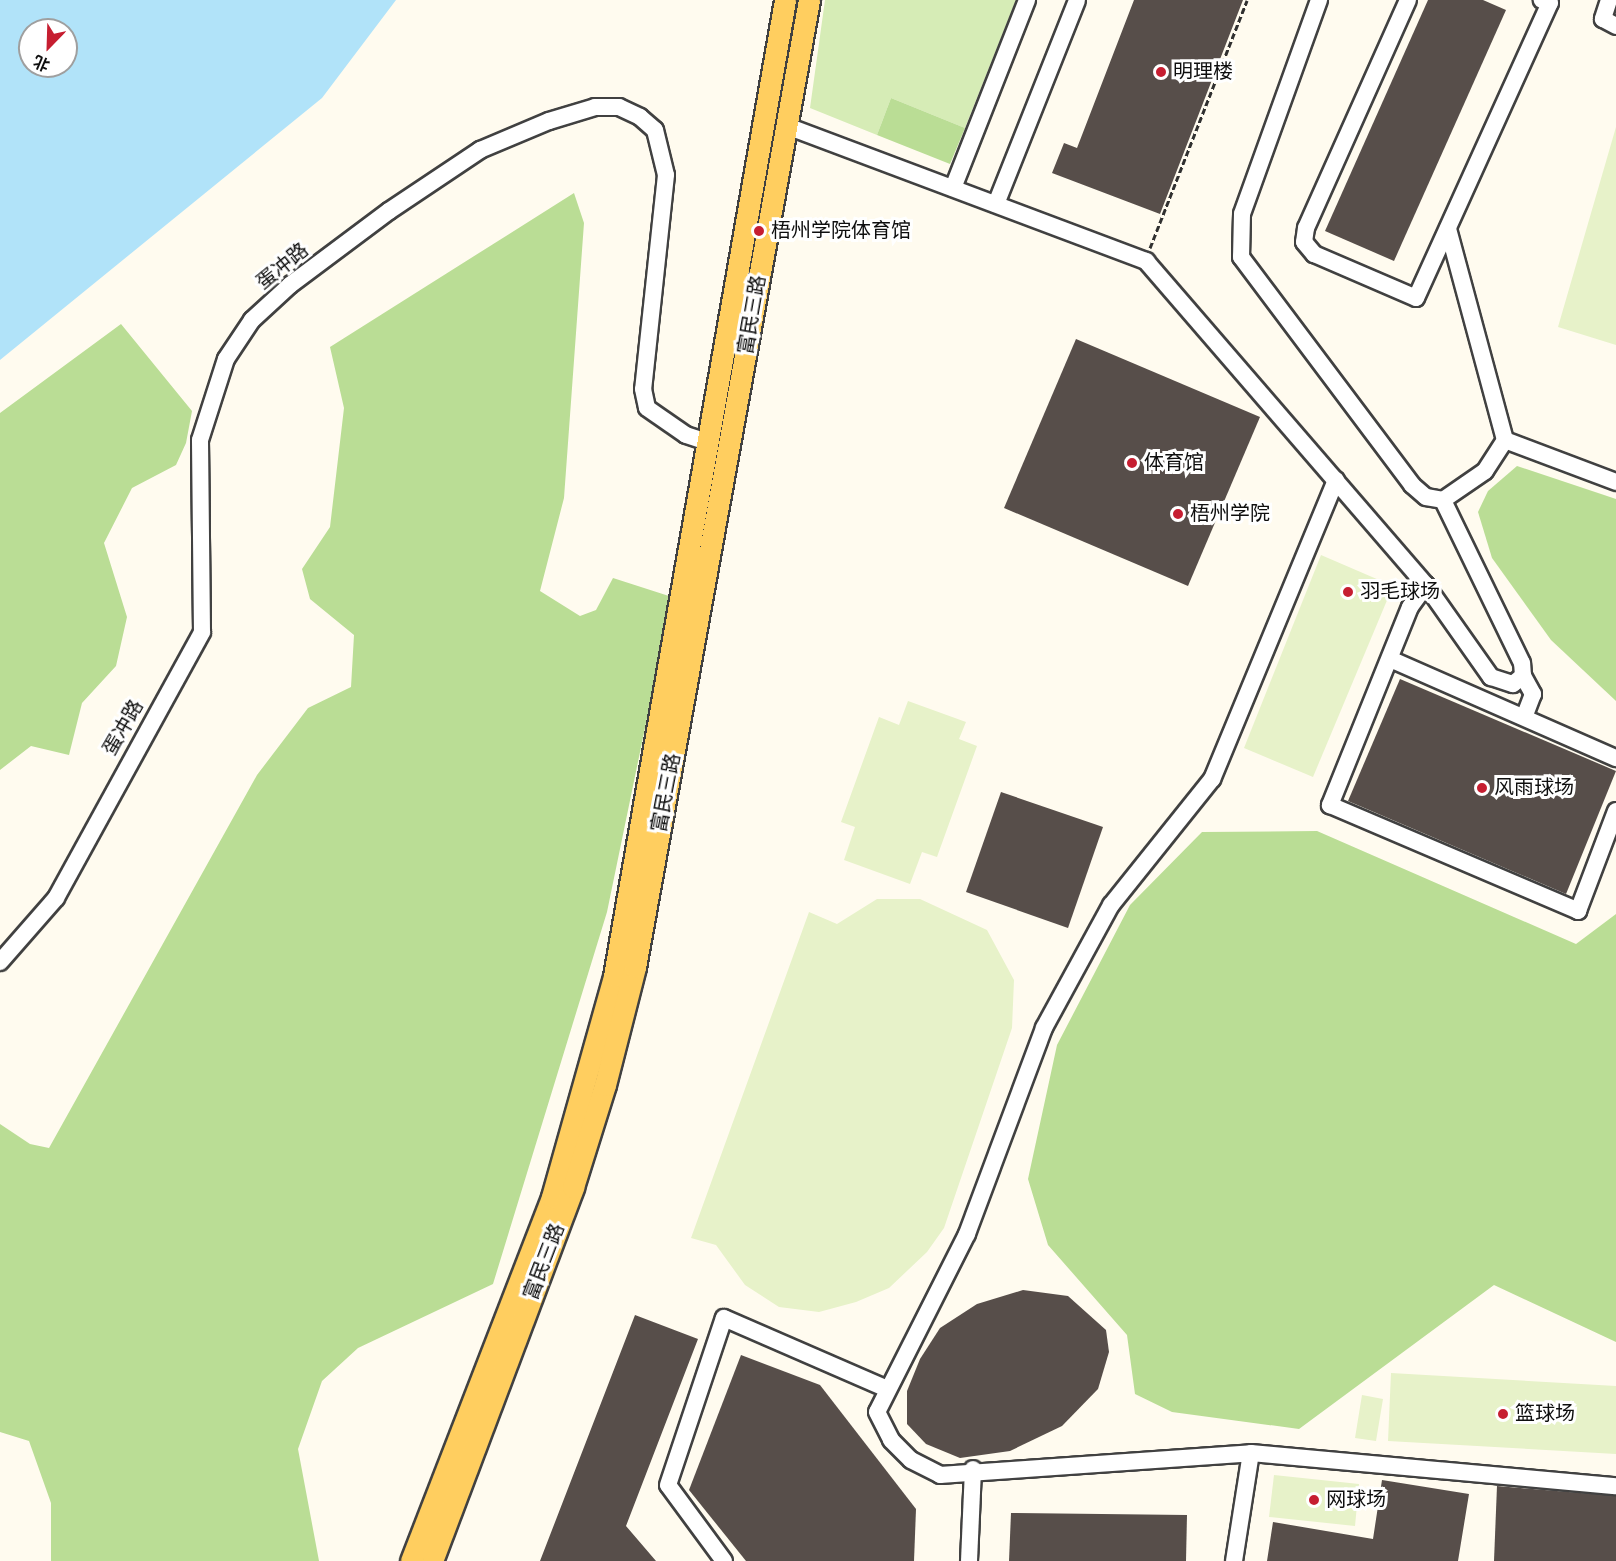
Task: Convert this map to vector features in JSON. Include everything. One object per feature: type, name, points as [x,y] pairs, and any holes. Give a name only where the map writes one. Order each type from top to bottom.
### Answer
[{"type":"main road","name":"富民三路","points":[[411,1561],[552,1197],[585,1090],[626,915],[785,0]]},
{"type":"main road","name":"富民三路","points":[[432,1561],[560,1223],[605,1085],[635,967],[809,0]]},
{"type":"lane","points":[[953,188],[1027,0]]},
{"type":"lane","points":[[996,204],[1077,0]]},
{"type":"lane","points":[[1319,0],[1242,214],[1241,257],[1412,485],[1426,497],[1443,500],[1485,471],[1505,440],[1448,229]]},
{"type":"lane","points":[[1408,0],[1305,228],[1304,242],[1314,254],[1416,298],[1550,3],[1542,0]]},
{"type":"lane","points":[[1609,0],[1603,19],[1616,26]]},
{"type":"lane","name":"蛋冲路","points":[[0,962],[56,898],[202,632],[200,440],[226,359],[252,320],[282,292],[389,211],[480,150],[549,121],[595,107],[619,107],[640,117],[655,130],[666,175],[645,399],[647,408],[668,425],[708,442]]},
{"type":"lane","points":[[787,126],[1146,261],[1426,585],[1491,677],[1513,684],[1523,676]]},
{"type":"lane","points":[[1505,440],[1616,482]]},
{"type":"lane","points":[[1336,480],[1212,779],[1111,906],[1044,1028],[967,1234],[885,1388],[877,1412],[891,1440],[911,1460],[940,1475],[973,1469],[1251,1453],[1616,1486]]},
{"type":"lane","points":[[1443,500],[1522,663],[1523,676],[1533,694],[1525,715]]},
{"type":"lane","points":[[1426,585],[1410,607],[1330,806],[1578,910],[1616,811]]},
{"type":"lane","points":[[1390,659],[1525,715],[1616,758]]},
{"type":"lane","points":[[724,1561],[668,1485],[724,1318],[885,1388]]},
{"type":"lane","points":[[1234,1561],[1251,1453]]},
{"type":"lane","points":[[969,1561],[973,1469]]},
{"type":"path","points":[[1146,261],[1247,0]]},
{"type":"green space","points":[[825,0],[1016,0],[965,128],[891,98],[877,135],[810,108]]},
{"type":"green space","points":[[891,98],[965,128],[950,164],[877,135]]},
{"type":"green space","points":[[1616,127],[1616,345],[1558,327]]},
{"type":"green space","points":[[574,193],[584,223],[564,498],[540,591],[580,616],[596,610],[613,578],[672,597],[607,912],[493,1284],[358,1348],[322,1381],[298,1449],[319,1561],[51,1561],[51,1503],[29,1441],[0,1432],[0,1124],[30,1144],[49,1148],[257,775],[308,708],[351,687],[354,635],[310,599],[302,569],[330,527],[344,408],[330,347]]},
{"type":"green space","points":[[121,324],[192,411],[186,443],[176,465],[132,488],[104,543],[127,617],[116,666],[82,703],[69,755],[31,746],[0,770],[0,413]]},
{"type":"green space","points":[[1517,466],[1616,499],[1616,701],[1551,640],[1492,558],[1478,512],[1488,491]]},
{"type":"green space","points":[[1321,555],[1393,586],[1313,777],[1244,748]]},
{"type":"green space","points":[[908,701],[966,722],[959,739],[977,746],[937,857],[922,852],[910,884],[844,860],[855,827],[841,822],[879,717],[899,725]]},
{"type":"green space","points":[[1317,831],[1576,944],[1616,914],[1616,1342],[1494,1285],[1299,1429],[1172,1412],[1135,1394],[1127,1335],[1048,1245],[1028,1179],[1057,1045],[1130,905],[1202,832]]},
{"type":"green space","points":[[877,899],[920,899],[987,930],[1014,980],[1012,1028],[944,1228],[927,1252],[889,1288],[856,1302],[819,1312],[779,1307],[745,1285],[716,1245],[691,1238],[809,912],[837,924]]},
{"type":"green space","name":"篮球场","points":[[1391,1373],[1616,1386],[1616,1454],[1388,1441]]},
{"type":"green space","name":"网球场","points":[[1362,1395],[1383,1399],[1376,1441],[1355,1438]]},
{"type":"green space","name":"网球场","points":[[1274,1475],[1359,1484],[1355,1526],[1269,1517]]},
{"type":"water","points":[[0,0],[396,0],[322,98],[0,360]]},
{"type":"building","name":"明理楼","points":[[1134,0],[1243,0],[1160,214],[1052,173],[1064,143],[1077,148]]},
{"type":"building","points":[[1428,0],[1483,0],[1506,10],[1394,261],[1325,231]]},
{"type":"building","name":"体育馆","points":[[1076,339],[1260,417],[1188,586],[1004,508]]},
{"type":"building","name":"风雨球场","points":[[1400,679],[1616,771],[1566,894],[1348,801]]},
{"type":"building","points":[[1001,792],[1103,827],[1068,928],[966,892]]},
{"type":"building","points":[[1023,1290],[1068,1296],[1106,1330],[1109,1352],[1098,1389],[1062,1426],[1010,1451],[960,1458],[926,1444],[907,1424],[907,1391],[920,1359],[940,1328],[977,1304]]},
{"type":"building","points":[[635,1315],[698,1339],[626,1526],[656,1561],[540,1561]]},
{"type":"building","points":[[741,1355],[820,1385],[916,1509],[914,1561],[746,1561],[689,1490]]},
{"type":"building","points":[[1382,1480],[1469,1494],[1458,1561],[1267,1561],[1273,1522],[1373,1539]]},
{"type":"building","points":[[1497,1486],[1616,1496],[1616,1561],[1494,1561]]},
{"type":"building","points":[[1011,1513],[1187,1515],[1186,1561],[1009,1561]]},
{"type":"place","name":"明理楼","points":[[1161,72]]},
{"type":"place","name":"梧州学院体育馆","points":[[759,231]]},
{"type":"place","name":"体育馆","points":[[1132,463]]},
{"type":"place","name":"梧州学院","points":[[1178,514]]},
{"type":"place","name":"羽毛球场","points":[[1348,592]]},
{"type":"place","name":"风雨球场","points":[[1482,788]]},
{"type":"place","name":"篮球场","points":[[1503,1414]]},
{"type":"place","name":"网球场","points":[[1314,1500]]}]
